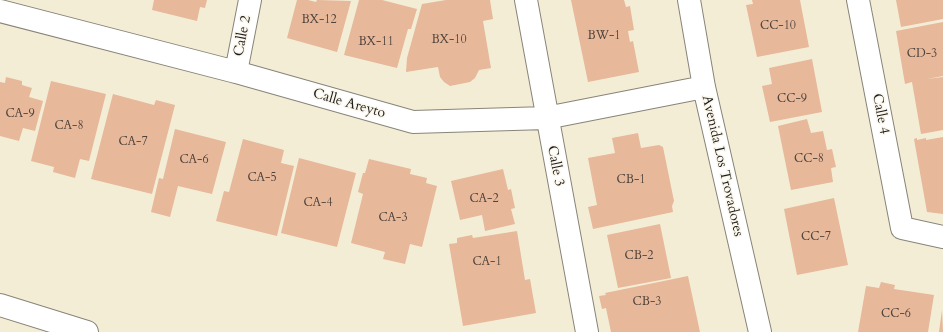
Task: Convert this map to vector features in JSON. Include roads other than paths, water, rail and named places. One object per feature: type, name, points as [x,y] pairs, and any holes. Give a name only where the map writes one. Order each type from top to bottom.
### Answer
[{"type":"main road","name":"Calle 2","points":[[236,72],[250,0]]},
{"type":"main road","name":"Calle 3","points":[[526,0],[546,118],[587,332]]},
{"type":"main road","name":"Avenida Los Trovadores","points":[[689,0],[704,87],[760,332]]},
{"type":"main road","name":"Calle 4","points":[[858,0],[902,228],[943,237]]},
{"type":"main road","name":"Calle Areyto","points":[[7,8],[412,122],[546,118],[704,87]]},
{"type":"main road","points":[[0,305],[87,332]]}]
